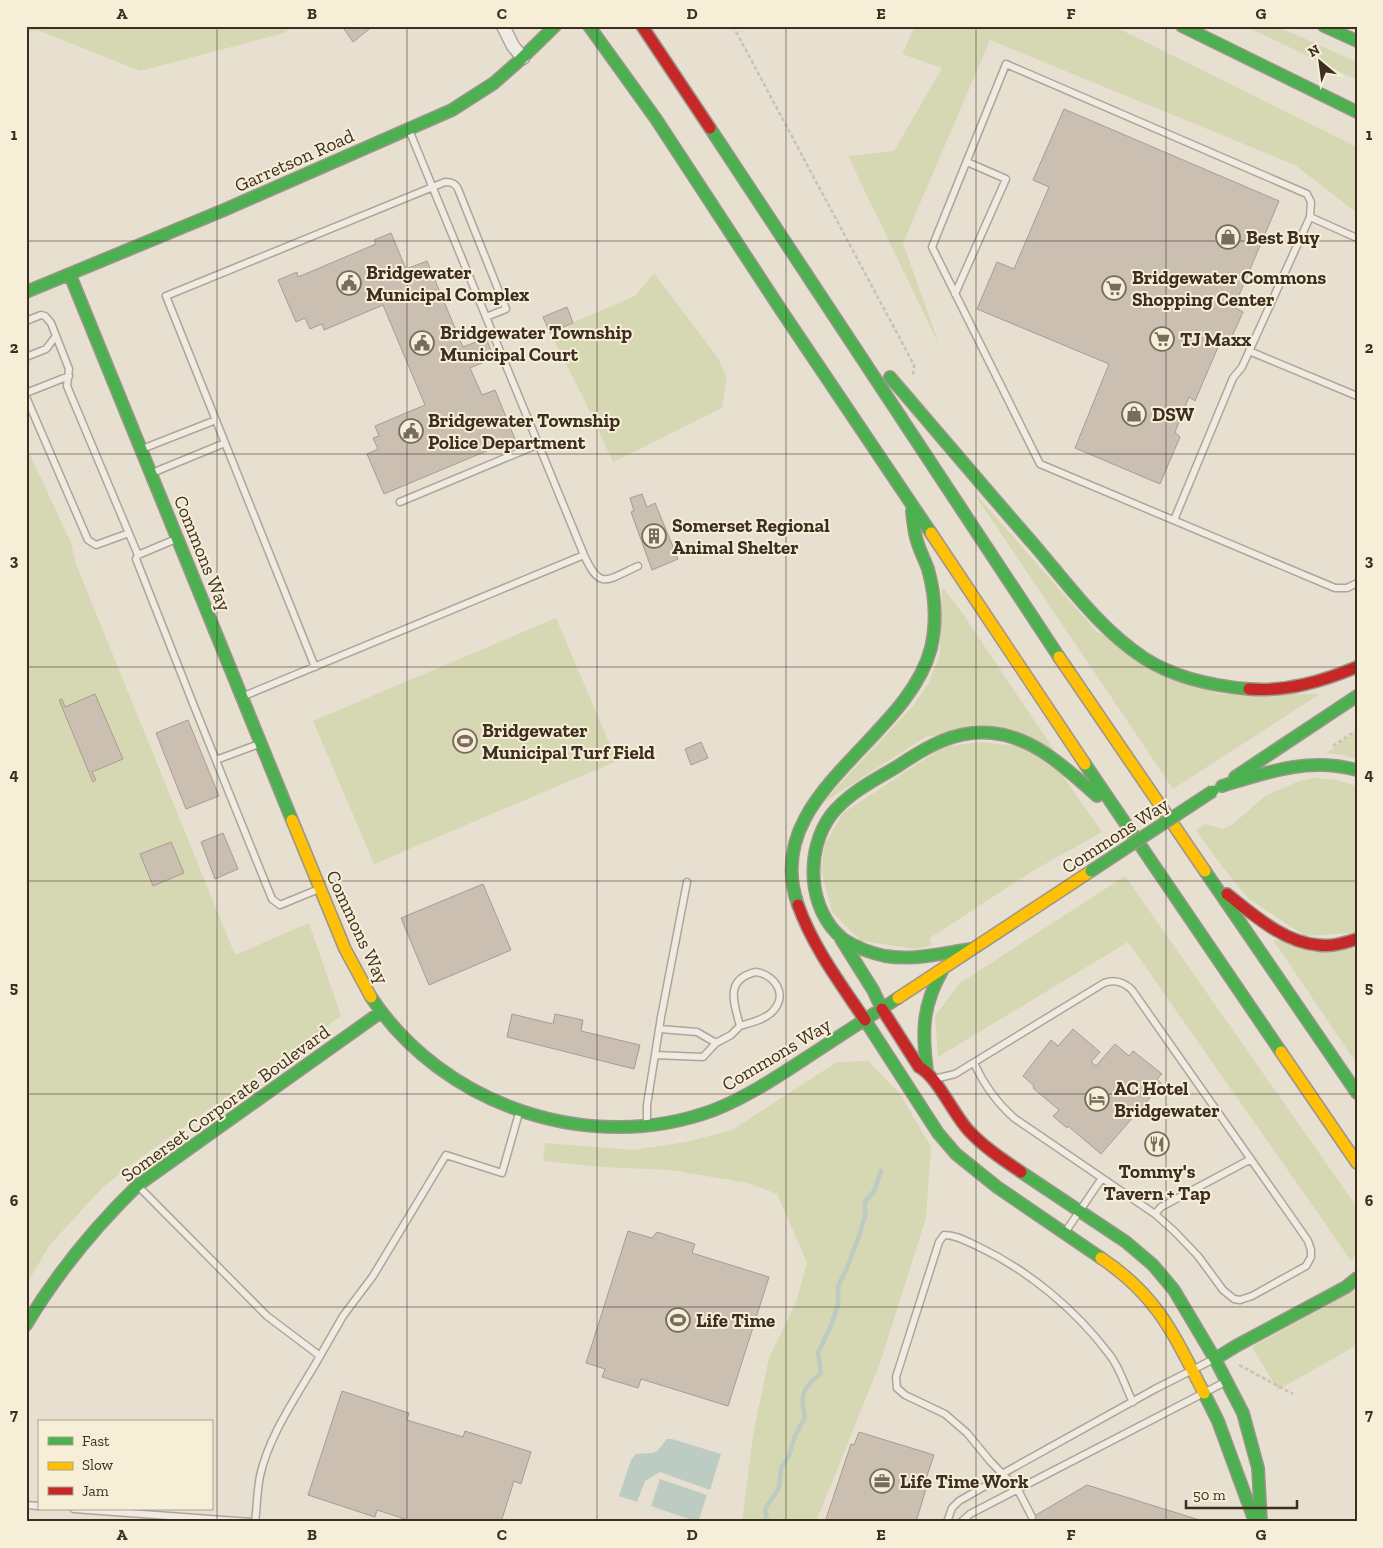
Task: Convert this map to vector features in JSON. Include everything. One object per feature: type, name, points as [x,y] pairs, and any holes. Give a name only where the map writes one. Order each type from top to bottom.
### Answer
[{"type":"main road","name":"Garretson Road","points":[[26,292],[224,210],[440,116],[471,100],[498,81],[555,26]]},
{"type":"main road","points":[[589,26],[656,119],[1121,818],[1357,1163]]},
{"type":"main road","points":[[642,26],[1074,678],[1357,1093]]},
{"type":"main road","points":[[1182,26],[1357,112]]},
{"type":"main road","points":[[1324,26],[1357,41]]},
{"type":"main road","points":[[656,119],[657,101]]},
{"type":"main road","name":"Commons Way","points":[[70,275],[320,889],[361,983],[381,1012],[415,1048],[439,1068],[468,1088],[520,1112],[554,1121],[585,1125],[647,1125],[696,1115],[730,1103],[785,1072],[1357,696]]},
{"type":"main road","points":[[830,310],[882,367],[912,405],[1079,598],[1105,626],[1139,655],[1180,675],[1212,685],[1246,690],[1299,686],[1357,667]]},
{"type":"main road","points":[[910,502],[917,541],[930,580],[934,610],[933,636],[926,664],[914,686],[896,710],[814,804],[799,830],[792,858],[791,876],[794,893],[804,923],[822,955],[938,1133],[956,1154],[997,1187],[1118,1269],[1139,1287],[1167,1322],[1218,1421],[1255,1522]]},
{"type":"main road","points":[[1121,818],[1060,764],[1029,744],[998,733],[959,735],[939,741],[920,751],[846,800],[834,811],[818,840],[812,869],[814,885],[817,899],[824,914],[873,990],[882,1009],[919,1067],[929,1075],[969,1131],[996,1155],[1126,1242],[1152,1265],[1174,1290],[1215,1358],[1243,1413],[1258,1468],[1261,1522]]},
{"type":"main road","points":[[1217,789],[1281,769],[1305,764],[1341,765],[1357,770]]},
{"type":"main road","points":[[1212,883],[1280,934],[1306,945],[1323,947],[1346,944],[1357,940]]},
{"type":"main road","points":[[838,934],[860,948],[901,958],[972,949]]},
{"type":"main road","points":[[929,1075],[923,1046],[924,1013],[927,998],[944,967]]},
{"type":"main road","name":"Somerset Corporate Boulevard","points":[[26,1325],[54,1278],[74,1253],[103,1219],[138,1185],[381,1012]]},
{"type":"main road","points":[[1215,1358],[1346,1287],[1357,1278]]},
{"type":"street","points":[[503,26],[513,46],[523,58]]},
{"type":"lane","points":[[1174,520],[1233,378],[1242,367],[1310,217],[1311,202],[1306,194],[1006,64],[932,247],[1040,464],[1335,588],[1347,588],[1357,583]]},
{"type":"lane","points":[[409,128],[592,573],[598,578],[605,580],[638,566]]},
{"type":"lane","points":[[955,294],[1006,179],[967,162]]},
{"type":"lane","points":[[315,667],[166,296],[445,182],[450,182],[455,184],[458,189],[506,309],[486,318]]},
{"type":"lane","points":[[1310,217],[1357,238]]},
{"type":"lane","points":[[26,321],[41,315],[45,316],[51,323],[67,363],[67,386],[138,554],[136,559],[272,899],[280,905],[320,889]]},
{"type":"lane","points":[[26,357],[46,349],[56,336]]},
{"type":"lane","points":[[1249,351],[1357,396]]},
{"type":"lane","points":[[68,376],[26,395],[88,540],[96,545],[129,533]]},
{"type":"lane","points":[[141,449],[216,420]]},
{"type":"lane","points":[[151,473],[225,442]]},
{"type":"lane","points":[[400,502],[539,444]]},
{"type":"lane","points":[[138,554],[178,539]]},
{"type":"lane","points":[[243,697],[584,554]]},
{"type":"lane","points":[[216,760],[260,743]]},
{"type":"lane","points":[[647,1125],[647,1105],[655,1055],[687,882]]},
{"type":"lane","points":[[655,1055],[703,1057],[716,1043],[731,1035],[740,1026],[771,1014],[777,1006],[780,997],[778,987],[773,979],[765,974],[756,972],[746,974],[738,980],[734,989],[733,999],[740,1026]]},
{"type":"lane","points":[[929,1075],[956,1074],[1104,983],[1120,982],[1132,990],[1308,1241],[1311,1257],[1306,1266],[1252,1296],[1240,1300],[1229,1296],[1198,1256],[1155,1214],[1008,1112],[989,1092],[974,1063]]},
{"type":"lane","points":[[660,1029],[697,1032],[716,1043]]},
{"type":"lane","points":[[255,1522],[260,1477],[279,1426],[343,1316],[372,1276],[446,1156],[502,1173],[520,1112]]},
{"type":"lane","points":[[1155,1214],[1161,1207],[1251,1159]]},
{"type":"lane","points":[[1066,1232],[1102,1178]]},
{"type":"lane","points":[[138,1185],[267,1316],[320,1356]]},
{"type":"lane","points":[[1032,1516],[1018,1490],[967,1433],[945,1414],[905,1395],[897,1388],[896,1377],[939,1242],[944,1236],[950,1235],[961,1238],[1002,1259],[1040,1285],[1059,1301],[1078,1318],[1111,1356],[1132,1402]]},
{"type":"lane","points":[[947,1522],[952,1508],[959,1501],[988,1485],[1002,1474],[1215,1358]]},
{"type":"lane","points":[[961,1522],[970,1514],[1227,1382]]},
{"type":"lane","points":[[85,1510],[200,1520],[251,1522]]},
{"type":"path","points":[[733,26],[914,365],[913,380]]},
{"type":"path","points":[[1330,748],[1357,730]]},
{"type":"path","points":[[1235,1363],[1293,1394]]},
{"type":"green space","points":[[26,26],[293,26],[284,33],[140,71],[38,30],[26,32]]},
{"type":"green space","points":[[915,26],[1113,26],[1357,147],[1357,213],[1295,165],[990,40],[903,243],[940,347],[848,156],[894,151],[942,68],[902,54]]},
{"type":"green space","points":[[1246,26],[1276,26],[1357,62],[1357,80]]},
{"type":"green space","points":[[654,273],[718,358],[727,378],[722,408],[613,462],[554,340],[574,322],[635,296]]},
{"type":"green space","points":[[26,446],[71,543],[76,564],[235,955],[309,923],[341,1016],[140,1158],[103,1187],[49,1246],[26,1285]]},
{"type":"green space","points":[[971,489],[1097,632],[1218,694],[1320,694],[1173,789]]},
{"type":"green space","points":[[944,589],[963,614],[1054,750],[1030,737],[927,736],[821,804],[913,706],[928,684],[940,654],[942,590]]},
{"type":"green space","name":"Bridgewater Municipal Turf Field","points":[[556,618],[617,761],[374,864],[313,721]]},
{"type":"green space","points":[[1357,731],[1357,760],[1344,755],[1326,753]]},
{"type":"green space","points":[[980,742],[1019,746],[1060,772],[1102,832],[1031,872],[930,938],[932,945],[916,949],[861,941],[832,912],[821,869],[825,844],[843,813],[943,747]]},
{"type":"green space","points":[[1315,778],[1336,780],[1357,786],[1357,931],[1354,933],[1305,936],[1249,899],[1196,830],[1205,824],[1223,829],[1233,824],[1265,796],[1299,781]]},
{"type":"green space","points":[[1125,876],[1354,1203],[1358,1232],[1352,1262],[1128,942],[938,1057],[935,1016],[960,983]]},
{"type":"green space","points":[[1273,940],[1357,949],[1357,1064]]},
{"type":"green space","points":[[868,1061],[900,1094],[931,1147],[926,1218],[880,1363],[816,1522],[742,1522],[753,1435],[769,1357],[796,1303],[807,1262],[777,1194],[748,1183],[670,1170],[603,1167],[543,1161],[545,1143],[633,1150],[686,1142],[732,1130],[837,1062]]},
{"type":"green space","points":[[1357,1289],[1357,1345],[1278,1390],[1252,1347]]},
{"type":"shaded area","points":[[667,1439],[721,1454],[710,1490],[660,1472],[645,1481],[637,1502],[619,1496],[631,1460],[636,1454],[657,1451]]},
{"type":"shaded area","points":[[660,1479],[707,1495],[698,1522],[651,1506]]},
{"type":"building","points":[[342,26],[373,26],[353,42]]},
{"type":"building","name":"Bridgewater Commons Shopping Center","points":[[1064,109],[1279,201],[1234,307],[1243,312],[1229,343],[1221,340],[1195,401],[1189,397],[1175,432],[1180,437],[1160,484],[1075,448],[1109,364],[977,309],[997,262],[1014,269],[1049,187],[1033,180]]},
{"type":"building","points":[[391,233],[406,269],[427,261],[463,347],[486,338],[494,358],[470,368],[482,395],[495,390],[515,439],[384,494],[367,454],[378,449],[373,438],[379,436],[375,426],[425,405],[383,305],[324,330],[322,324],[310,329],[305,318],[296,322],[278,280],[297,272],[298,277],[376,244],[374,240]]},
{"type":"building","points":[[567,307],[573,323],[550,333],[543,317]]},
{"type":"building","name":"Somerset Regional Animal Shelter","points":[[642,494],[647,507],[655,503],[678,559],[652,570],[631,512],[634,511],[630,498]]},
{"type":"building","points":[[95,694],[123,759],[92,772],[96,780],[93,782],[59,700],[62,699],[65,707]]},
{"type":"building","points":[[188,720],[219,796],[186,809],[156,733]]},
{"type":"building","points":[[701,742],[708,758],[691,765],[685,749]]},
{"type":"building","points":[[223,833],[238,869],[215,879],[201,842]]},
{"type":"building","points":[[171,842],[184,873],[153,886],[140,854]]},
{"type":"building","points":[[483,884],[511,950],[429,985],[401,918]]},
{"type":"building","points":[[512,1014],[553,1024],[555,1014],[583,1020],[581,1031],[640,1045],[634,1069],[507,1037]]},
{"type":"building","name":"AC Hotel Bridgewater","points":[[1073,1029],[1100,1052],[1091,1062],[1096,1066],[1115,1044],[1129,1056],[1133,1051],[1162,1074],[1157,1079],[1162,1084],[1101,1154],[1053,1116],[1059,1110],[1033,1088],[1034,1086],[1023,1076],[1051,1040],[1058,1046]]},
{"type":"building","name":"Life Time","points":[[628,1231],[652,1238],[657,1232],[695,1244],[692,1253],[769,1277],[728,1406],[641,1379],[638,1388],[602,1377],[605,1369],[586,1363]]},
{"type":"building","points":[[342,1391],[409,1413],[407,1420],[463,1437],[465,1431],[531,1452],[521,1484],[514,1481],[501,1522],[414,1522],[377,1510],[375,1517],[308,1495]]},
{"type":"building","name":"Life Time Work","points":[[859,1432],[934,1455],[923,1488],[926,1489],[916,1522],[825,1522],[851,1444],[854,1445]]},
{"type":"building","points":[[1087,1485],[1206,1522],[1024,1522]]},
{"type":"waterway","points":[[767,1522],[765,1509],[779,1488],[781,1468],[789,1456],[794,1438],[805,1417],[803,1409],[804,1392],[810,1383],[821,1373],[818,1353],[838,1305],[838,1286],[859,1236],[865,1216],[865,1202],[874,1191],[881,1171]]},
{"type":"traffic: fast","points":[[26,292],[224,210],[452,110],[494,83],[555,26]]},
{"type":"traffic: fast","points":[[589,26],[656,119],[781,310],[931,533]]},
{"type":"traffic: fast","points":[[1182,26],[1357,112]]},
{"type":"traffic: fast","points":[[1324,26],[1357,41]]},
{"type":"traffic: fast","points":[[710,128],[1059,657]]},
{"type":"traffic: fast","points":[[70,275],[292,820]]},
{"type":"traffic: fast","points":[[890,377],[1073,592],[1128,647],[1156,665],[1181,676],[1222,686],[1249,689]]},
{"type":"traffic: fast","points":[[798,905],[792,866],[799,832],[817,800],[841,770],[895,712],[917,681],[931,648],[935,618],[932,588],[928,569],[916,536],[912,511]]},
{"type":"traffic: fast","points":[[1235,777],[1357,696]]},
{"type":"traffic: fast","points":[[971,949],[906,958],[885,956],[853,945],[843,939],[831,927],[822,912],[814,879],[817,845],[831,815],[845,800],[919,752],[942,741],[979,732],[1007,736],[1036,748],[1062,765],[1097,796]]},
{"type":"traffic: fast","points":[[1085,764],[1281,1052]]},
{"type":"traffic: fast","points":[[1222,786],[1288,768],[1322,765],[1357,770]]},
{"type":"traffic: fast","points":[[1091,871],[1213,791]]},
{"type":"traffic: fast","points":[[1205,871],[1357,1093]]},
{"type":"traffic: fast","points":[[841,939],[873,990],[882,1009]]},
{"type":"traffic: fast","points":[[927,1071],[924,1044],[925,1020],[935,984],[942,971]]},
{"type":"traffic: fast","points":[[371,997],[401,1035],[438,1067],[479,1093],[523,1112],[570,1123],[619,1127],[667,1123],[726,1105],[773,1079],[898,998]]},
{"type":"traffic: fast","points":[[26,1325],[78,1251],[138,1185],[381,1012]]},
{"type":"traffic: fast","points":[[865,1020],[938,1133],[956,1154],[997,1187],[1101,1258]]},
{"type":"traffic: fast","points":[[1021,1172],[1126,1242],[1153,1265],[1174,1290],[1215,1359],[1243,1413],[1258,1468],[1261,1522]]},
{"type":"traffic: fast","points":[[1215,1359],[1346,1287],[1357,1278]]},
{"type":"traffic: fast","points":[[1204,1393],[1218,1421],[1255,1522]]},
{"type":"traffic: slow","points":[[931,533],[1085,764]]},
{"type":"traffic: slow","points":[[1059,657],[1205,871]]},
{"type":"traffic: slow","points":[[292,820],[345,949],[371,997]]},
{"type":"traffic: slow","points":[[898,998],[1091,871]]},
{"type":"traffic: slow","points":[[1281,1052],[1357,1163]]},
{"type":"traffic: slow","points":[[1101,1258],[1121,1272],[1151,1302],[1173,1335],[1204,1393]]},
{"type":"traffic: jam","points":[[642,26],[710,128]]},
{"type":"traffic: jam","points":[[1249,689],[1291,687],[1331,677],[1357,667]]},
{"type":"traffic: jam","points":[[1227,894],[1258,919],[1293,939],[1305,943],[1323,945],[1338,944],[1357,939]]},
{"type":"traffic: jam","points":[[798,905],[819,950],[865,1020]]},
{"type":"traffic: jam","points":[[882,1009],[919,1067],[939,1087],[963,1124],[987,1148],[1021,1172]]},
{"type":"place","name":"Best Buy","points":[[1228,237]]},
{"type":"place","name":"Bridgewater Municipal Complex","points":[[349,283]]},
{"type":"place","name":"Bridgewater Commons Shopping Center","points":[[1114,288]]},
{"type":"place","name":"TJ Maxx","points":[[1162,339]]},
{"type":"place","name":"Bridgewater Township Municipal Court","points":[[422,343]]},
{"type":"place","name":"DSW","points":[[1134,414]]},
{"type":"place","name":"Bridgewater Township Police Department","points":[[411,431]]},
{"type":"place","name":"Somerset Regional Animal Shelter","points":[[654,536]]},
{"type":"place","name":"Bridgewater Municipal Turf Field","points":[[465,741]]},
{"type":"place","name":"AC Hotel Bridgewater","points":[[1097,1099]]},
{"type":"place","name":"Tommy's Tavern + Tap","points":[[1157,1144]]},
{"type":"place","name":"Life Time","points":[[678,1320]]},
{"type":"place","name":"Life Time Work","points":[[882,1481]]}]
